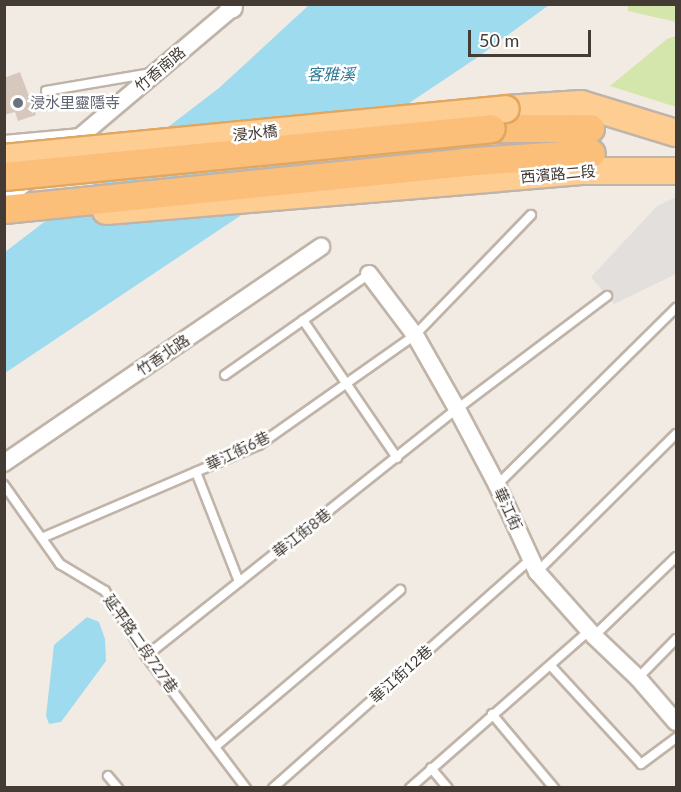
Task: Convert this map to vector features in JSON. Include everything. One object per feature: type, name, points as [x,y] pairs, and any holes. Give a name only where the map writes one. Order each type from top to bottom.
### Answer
[{"type":"highway","points":[[498,118],[590,140]]},
{"type":"highway","name":"浸水橋","points":[[4,176],[498,118]]},
{"type":"highway","points":[[4,209],[463,162],[590,140]]},
{"type":"main road","points":[[498,118],[581,104],[676,133]]},
{"type":"main road","name":"浸水橋","points":[[4,158],[498,118]]},
{"type":"main road","points":[[590,140],[676,142]]},
{"type":"main road","name":"西濱路二段","points":[[590,140],[676,165]]},
{"type":"main road","name":"西濱路二段","points":[[4,219],[439,185],[587,171],[676,171]]},
{"type":"street","name":"竹香南路","points":[[4,200],[233,6]]},
{"type":"street","name":"竹香北路","points":[[4,463],[321,247]]},
{"type":"street","name":"華江街","points":[[369,274],[415,335],[497,485],[533,566],[592,634],[638,678],[676,722]]},
{"type":"lane","points":[[46,91],[157,72]]},
{"type":"lane","points":[[4,140],[84,133]]},
{"type":"lane","name":"華江街6巷","points":[[44,537],[259,445],[415,335],[531,215]]},
{"type":"lane","points":[[225,375],[369,274]]},
{"type":"lane","name":"華江街8巷","points":[[146,656],[457,410],[607,296]]},
{"type":"lane","points":[[497,485],[676,308]]},
{"type":"lane","points":[[303,320],[397,458]]},
{"type":"lane","name":"華江街12巷","points":[[273,788],[533,566],[676,434]]},
{"type":"lane","points":[[196,472],[239,582]]},
{"type":"lane","name":"延平路二段727巷","points":[[4,485],[44,537],[60,564],[105,591],[146,656],[246,788]]},
{"type":"lane","points":[[410,788],[492,714],[592,634],[676,557]]},
{"type":"lane","points":[[216,747],[400,590]]},
{"type":"lane","points":[[638,678],[676,639]]},
{"type":"lane","points":[[551,666],[641,764],[676,738]]},
{"type":"lane","points":[[492,714],[554,788]]},
{"type":"lane","points":[[431,768],[447,788]]},
{"type":"lane","points":[[108,776],[118,788]]},
{"type":"green space","points":[[628,5],[676,5],[676,22],[628,11]]},
{"type":"green space","points":[[676,36],[676,107],[610,86],[667,39]]},
{"type":"shaded area","points":[[676,197],[676,274],[614,304],[591,277],[657,206]]},
{"type":"water","name":"客雅溪","points":[[309,5],[549,5],[475,59],[5,373],[5,252],[219,88]]},
{"type":"water","points":[[87,617],[99,622],[105,639],[106,661],[61,722],[49,724],[46,716],[54,645]]},
{"type":"building","name":"浸水里靈隱寺","points":[[20,72],[36,115],[18,121],[15,112],[4,115],[4,78]]},
{"type":"place","name":"浸水里靈隱寺","points":[[18,103]]}]
